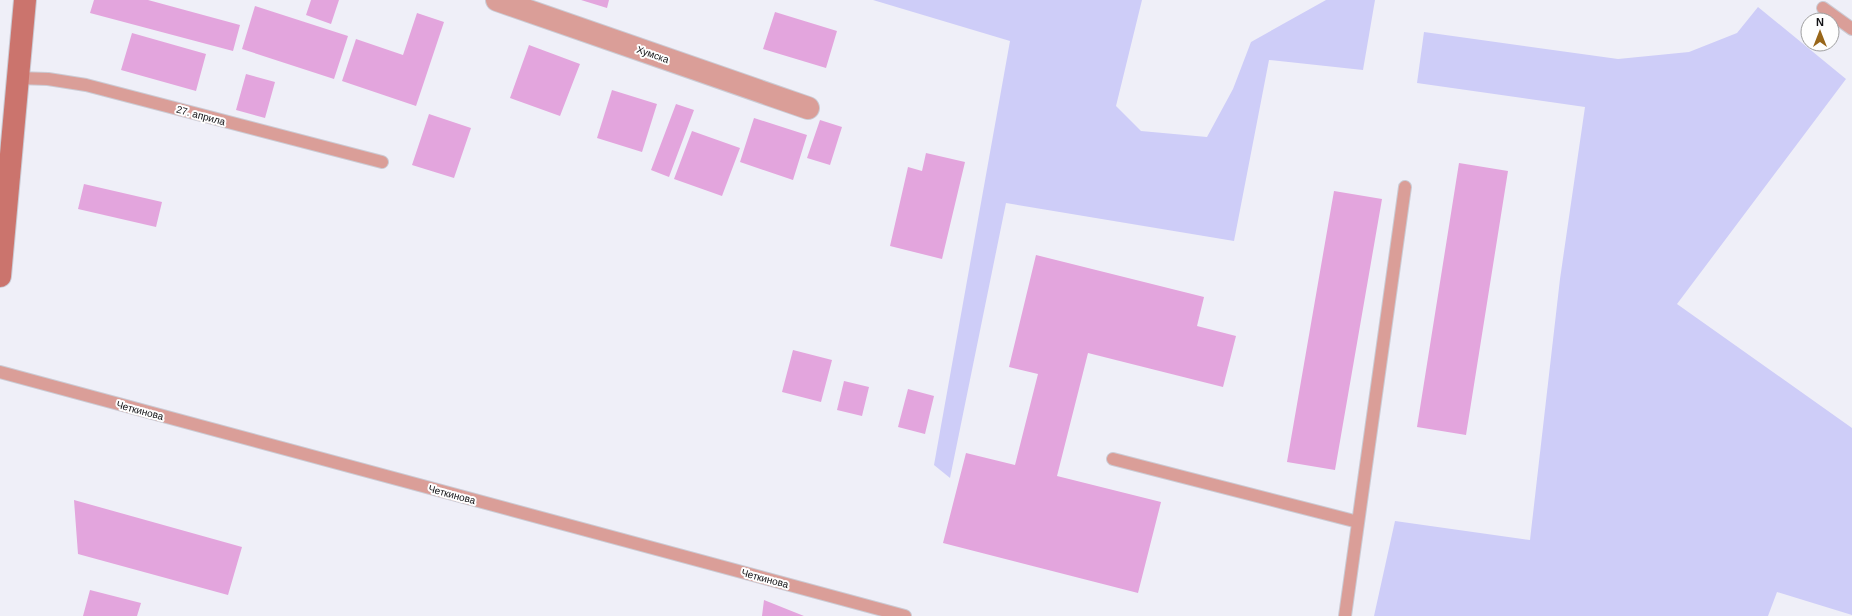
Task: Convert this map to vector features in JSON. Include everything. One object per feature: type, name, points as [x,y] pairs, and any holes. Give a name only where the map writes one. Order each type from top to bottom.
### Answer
[{"type":"main road","points":[[0,276],[6,137],[18,78],[25,0]]},
{"type":"street","name":"Хумска","points":[[497,0],[808,108]]},
{"type":"lane","points":[[1823,8],[1852,29]]},
{"type":"lane","name":"27. априла","points":[[18,78],[48,79],[86,85],[382,162]]},
{"type":"lane","points":[[1345,616],[1405,188]]},
{"type":"lane","name":"Четкинова","points":[[0,372],[905,616]]},
{"type":"lane","points":[[1113,459],[1358,522]]},
{"type":"shaded area","points":[[873,0],[1142,0],[1116,106],[1141,131],[1207,137],[1233,89],[1251,42],[1326,0],[1375,0],[1363,70],[1269,60],[1234,241],[1006,203],[950,478],[934,465],[1010,41]]},
{"type":"shaded area","points":[[1758,7],[1800,41],[1800,52],[1813,52],[1846,79],[1677,304],[1852,428],[1852,615],[1777,592],[1768,616],[1374,616],[1395,521],[1530,540],[1560,279],[1585,107],[1417,83],[1424,32],[1618,59],[1689,52],[1737,33]]},
{"type":"building","points":[[94,0],[148,0],[240,25],[233,51],[90,13]]},
{"type":"building","points":[[311,0],[339,0],[331,24],[306,15]]},
{"type":"building","points":[[581,0],[609,0],[607,8]]},
{"type":"building","points":[[255,6],[348,36],[334,79],[242,49]]},
{"type":"building","points":[[775,12],[837,31],[826,68],[763,49]]},
{"type":"building","points":[[417,13],[444,22],[416,106],[342,81],[356,39],[403,55]]},
{"type":"building","points":[[132,33],[206,54],[196,91],[121,70]]},
{"type":"building","points":[[529,45],[580,64],[560,116],[510,98]]},
{"type":"building","points":[[246,74],[275,82],[265,118],[236,110]]},
{"type":"building","points":[[612,90],[657,104],[642,152],[597,138]]},
{"type":"building","points":[[676,104],[694,110],[669,177],[651,170]]},
{"type":"building","points":[[429,114],[471,128],[454,178],[412,165]]},
{"type":"building","points":[[754,118],[807,135],[793,180],[740,162]]},
{"type":"building","points":[[820,120],[842,127],[830,165],[807,158]]},
{"type":"building","points":[[692,131],[740,148],[722,196],[674,179]]},
{"type":"building","points":[[926,153],[965,162],[942,259],[890,246],[908,167],[922,171]]},
{"type":"building","points":[[1459,163],[1508,171],[1466,435],[1417,427]]},
{"type":"building","points":[[84,184],[162,202],[156,227],[78,209]]},
{"type":"building","points":[[1334,191],[1382,199],[1335,470],[1287,462]]},
{"type":"building","points":[[1036,255],[1204,297],[1197,326],[1236,336],[1223,387],[1088,353],[1057,476],[1161,502],[1138,593],[943,543],[966,453],[1015,465],[1038,374],[1009,367]]},
{"type":"building","points":[[793,350],[832,360],[821,402],[782,392]]},
{"type":"building","points":[[844,381],[869,387],[862,416],[837,410]]},
{"type":"building","points":[[908,389],[934,396],[925,434],[898,427]]},
{"type":"building","points":[[74,500],[242,547],[228,595],[78,554]]},
{"type":"building","points":[[90,590],[141,603],[137,616],[83,616]]},
{"type":"building","points":[[764,600],[804,616],[762,616]]}]
